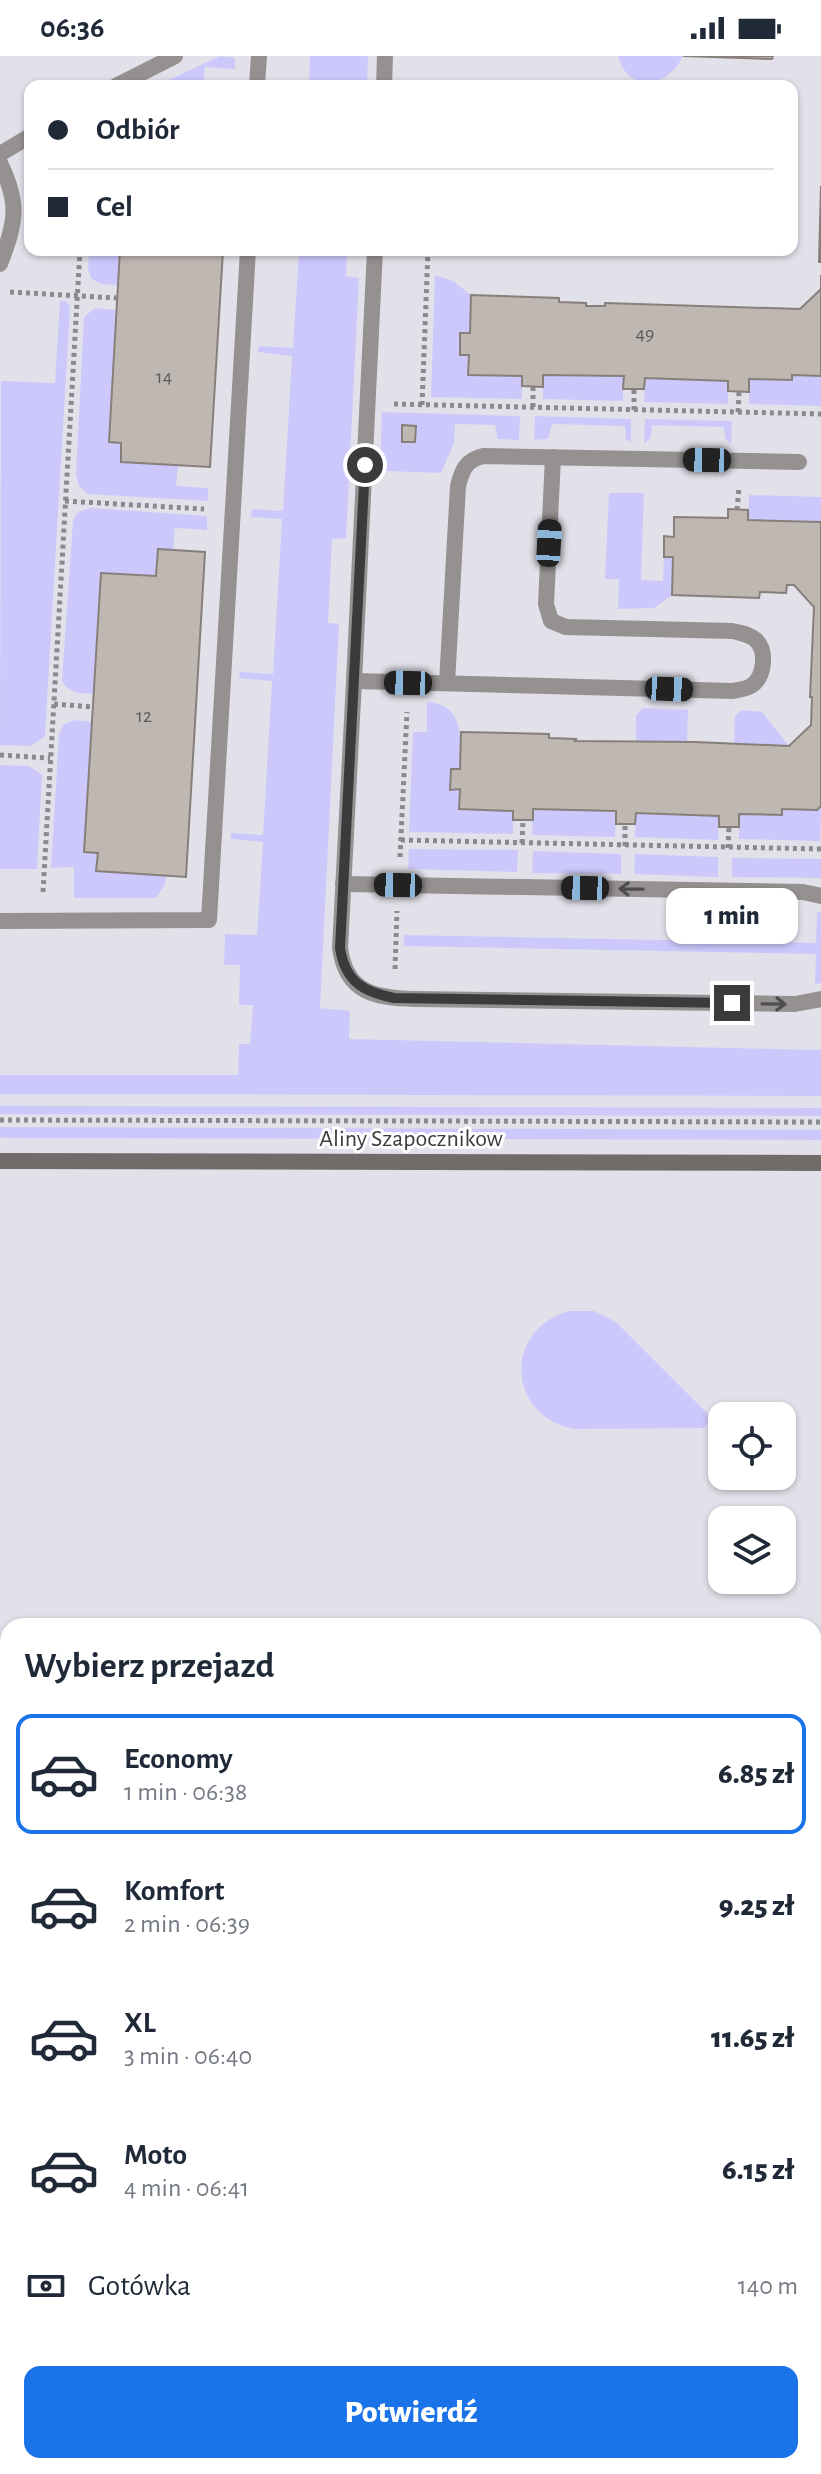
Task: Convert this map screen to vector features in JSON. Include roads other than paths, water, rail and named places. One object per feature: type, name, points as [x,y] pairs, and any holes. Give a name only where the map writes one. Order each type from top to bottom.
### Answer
[{"type":"street","points":[[128,80],[175,56]]},
{"type":"street","points":[[257,80],[259,56]]},
{"type":"street","points":[[384,80],[385,56]]},
{"type":"street","points":[[0,154],[24,140]]},
{"type":"street","points":[[0,163],[22,202],[0,264]]},
{"type":"street","points":[[0,921],[209,920],[248,256]]},
{"type":"street","points":[[375,256],[340,948],[342,963],[350,978],[359,987],[374,994],[394,998],[795,1004],[821,999]]},
{"type":"street","points":[[447,683],[457,501],[461,473],[466,464],[483,456],[799,462]]},
{"type":"street","points":[[354,681],[733,691],[751,686],[760,674],[763,660],[759,644],[748,635],[566,627],[551,621],[546,604],[553,457]]},
{"type":"street","points":[[343,884],[803,892],[821,896]]},
{"type":"street","name":"Aliny Szapocznikow","points":[[0,1161],[821,1163]]}]
